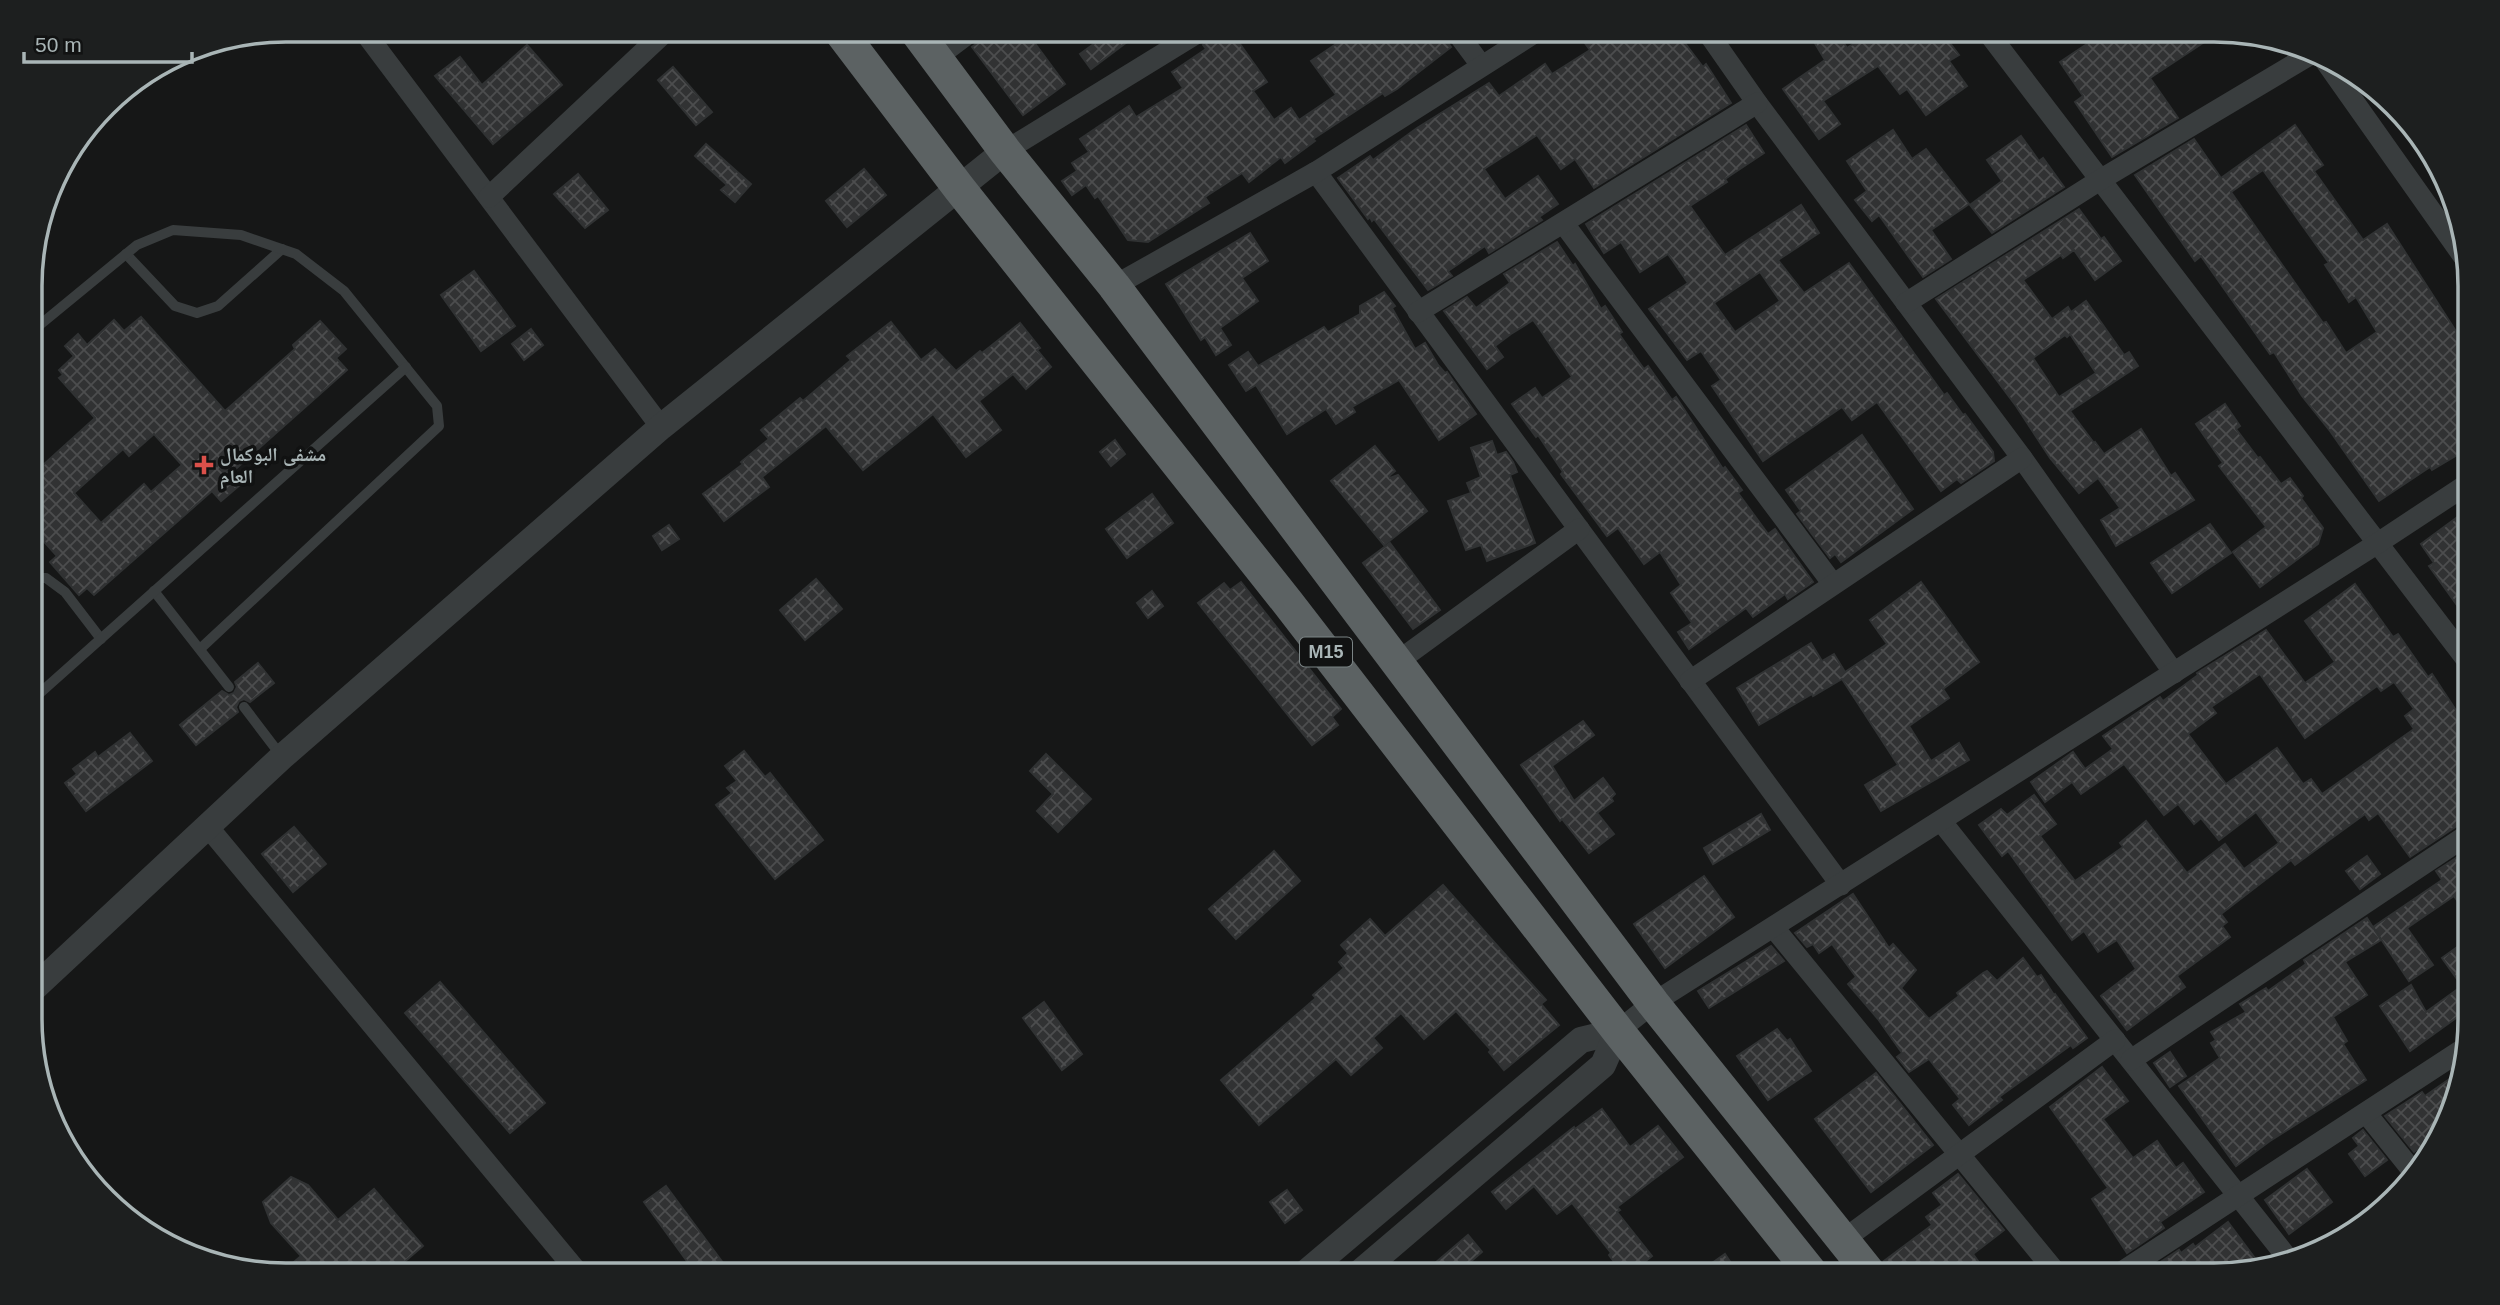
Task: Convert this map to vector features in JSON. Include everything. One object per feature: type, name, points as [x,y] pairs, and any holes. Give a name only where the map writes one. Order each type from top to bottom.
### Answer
[{"type":"highway","name":"M15","points":[[849,43],[959,188],[1288,603],[1618,1031],[1803,1262]]},
{"type":"highway","name":"M15","points":[[924,43],[1005,150],[1114,286],[1653,1003],[1861,1262]]},
{"type":"street","points":[[1464,42],[1481,65]]},
{"type":"street","points":[[1114,286],[1316,173],[1519,42]]},
{"type":"street","points":[[1715,42],[2022,458],[2174,673]]},
{"type":"street","points":[[1995,42],[2458,648]]},
{"type":"street","points":[[373,43],[662,427]]},
{"type":"street","points":[[489,197],[653,43]]},
{"type":"street","points":[[936,58],[956,43]]},
{"type":"street","points":[[42,975],[208,827],[282,757],[662,427],[1005,150],[1181,43]]},
{"type":"street","points":[[1906,303],[2100,180],[2302,59]]},
{"type":"street","points":[[2336,76],[2454,243]]},
{"type":"street","points":[[1418,312],[1757,103]]},
{"type":"street","points":[[1316,173],[1842,885]]},
{"type":"street","points":[[1564,224],[1833,584]]},
{"type":"street","points":[[1690,681],[2022,458]]},
{"type":"street","points":[[1318,1262],[1581,1040],[1618,1031],[1653,1003],[2458,490]]},
{"type":"street","points":[[1397,662],[1579,530]]},
{"type":"street","points":[[1941,821],[2283,1252]]},
{"type":"street","points":[[208,827],[570,1263]]},
{"type":"street","points":[[2131,1060],[2458,841]]},
{"type":"street","points":[[1774,928],[2047,1262]]},
{"type":"street","points":[[1372,1262],[1603,1065],[1618,1031]]},
{"type":"street","points":[[1843,1240],[2115,1040]]},
{"type":"street","points":[[2137,1262],[2455,1054]]},
{"type":"street","points":[[2366,1112],[2408,1165]]},
{"type":"lane","points":[[43,322],[136,245],[173,230],[240,235],[296,254],[344,291],[437,406],[439,426],[200,649]]},
{"type":"lane","points":[[126,254],[175,306],[197,313],[218,306],[282,249]]},
{"type":"lane","points":[[42,691],[406,367]]},
{"type":"lane","points":[[43,578],[65,592],[101,639]]},
{"type":"lane","points":[[154,591],[229,687]]},
{"type":"lane","points":[[244,707],[282,757]]},
{"type":"building","points":[[1335,42],[1448,42],[1451,47],[1397,89],[1385,96],[1383,93],[1313,139],[1315,141],[1285,163],[1281,157],[1249,182],[1242,173],[1205,197],[1209,203],[1148,242],[1128,240],[1098,196],[1095,198],[1086,185],[1072,195],[1062,181],[1077,171],[1072,163],[1089,152],[1080,139],[1129,106],[1136,117],[1183,88],[1172,72],[1206,49],[1203,45],[1206,43],[1239,43],[1267,82],[1253,91],[1274,120],[1291,108],[1299,120],[1336,95],[1311,61]]},
{"type":"building","points":[[1584,42],[1684,42],[1703,67],[1706,64],[1731,103],[1594,188],[1575,159],[1561,169],[1537,135],[1484,169],[1505,199],[1538,176],[1558,204],[1539,217],[1542,220],[1489,253],[1485,246],[1448,271],[1452,276],[1428,290],[1374,219],[1368,219],[1338,178],[1370,156],[1373,160],[1417,128],[1489,83],[1499,96],[1545,64],[1552,74],[1590,50]]},
{"type":"building","points":[[1814,42],[1843,42],[1847,48],[1856,42],[1949,42],[1959,55],[1949,61],[1967,86],[1926,115],[1907,89],[1900,94],[1878,66],[1823,101],[1840,124],[1819,139],[1783,89],[1825,60]]},
{"type":"building","points":[[2090,42],[2204,42],[2150,78],[2178,118],[2112,157],[2075,102],[2083,96],[2060,62]]},
{"type":"building","points":[[978,43],[1034,43],[1065,84],[1023,115],[972,47]]},
{"type":"building","points":[[1096,43],[1126,43],[1091,69],[1080,54]]},
{"type":"building","points":[[527,45],[562,85],[493,144],[435,76],[460,57],[482,85]]},
{"type":"building","points":[[673,67],[712,112],[696,125],[658,80]]},
{"type":"building","points":[[1746,125],[1764,153],[1690,206],[1725,255],[1801,205],[1819,233],[1778,260],[1804,293],[1849,263],[1944,395],[1947,393],[1993,452],[1994,461],[1961,483],[1957,479],[1941,491],[1877,402],[1852,420],[1842,407],[1763,461],[1712,386],[1721,380],[1701,351],[1687,360],[1649,309],[1688,283],[1668,254],[1640,272],[1621,242],[1604,253],[1586,224]],"holes":[[[1760,272],[1780,301],[1735,332],[1714,303]]]},
{"type":"building","points":[[2295,125],[2323,165],[2314,171],[2363,240],[2387,224],[2458,334],[2458,455],[2432,470],[2430,467],[2379,501],[2302,396],[2274,352],[2270,354],[2201,256],[2195,261],[2135,175],[2194,139],[2221,178]],"holes":[[[2263,170],[2329,263],[2325,265],[2349,302],[2356,297],[2377,332],[2346,353],[2231,192]]]},
{"type":"building","points":[[1893,130],[1912,159],[1926,149],[1969,204],[1931,230],[1951,259],[1923,277],[1879,215],[1872,221],[1855,200],[1867,191],[1847,161]]},
{"type":"building","points":[[2021,136],[2039,161],[2043,158],[2064,187],[1992,233],[1970,205],[2002,181],[1987,160]]},
{"type":"building","points":[[706,144],[751,184],[735,202],[721,190],[727,185],[695,156]]},
{"type":"building","points":[[864,169],[886,195],[847,227],[826,201]]},
{"type":"building","points":[[578,174],[608,210],[585,228],[554,194]]},
{"type":"building","points":[[2079,209],[2121,261],[2095,280],[2074,250],[2063,258],[2061,255],[2023,280],[2052,319],[2068,307],[2071,312],[2086,301],[2124,355],[2129,352],[2138,366],[2070,411],[2104,454],[2141,429],[2171,476],[2175,473],[2194,500],[2116,546],[2101,520],[2120,508],[2098,478],[2079,493],[2050,458],[2016,406],[1936,299]],"holes":[[[2070,334],[2096,373],[2059,397],[2033,358]]]},
{"type":"building","points":[[1250,233],[1268,261],[1242,278],[1258,301],[1220,328],[1231,345],[1216,355],[1205,337],[1201,340],[1166,284]]},
{"type":"building","points":[[1557,242],[1573,266],[1575,264],[1601,309],[1605,306],[1622,332],[1619,334],[1644,369],[1648,366],[1672,400],[1676,397],[1723,469],[1725,467],[1742,490],[1738,493],[1768,534],[1775,529],[1813,582],[1788,599],[1785,594],[1753,617],[1746,608],[1689,649],[1678,632],[1692,623],[1671,593],[1681,585],[1660,552],[1644,564],[1618,528],[1607,536],[1561,474],[1563,472],[1538,435],[1536,437],[1512,404],[1535,388],[1542,398],[1572,377],[1539,328],[1533,320],[1495,346],[1503,357],[1487,369],[1444,311],[1467,297],[1476,308],[1510,283],[1504,274]]},
{"type":"building","points":[[474,271],[515,326],[481,351],[441,295]]},
{"type":"building","points":[[1384,292],[1395,306],[1392,308],[1415,349],[1425,343],[1438,365],[1447,372],[1476,414],[1439,440],[1399,380],[1352,407],[1355,412],[1336,424],[1326,409],[1287,434],[1256,385],[1246,391],[1229,365],[1248,352],[1258,366],[1324,327],[1328,332],[1360,314],[1360,306]]},
{"type":"building","points":[[141,317],[225,411],[295,349],[293,345],[320,321],[346,349],[336,358],[347,370],[230,474],[240,485],[221,501],[212,491],[94,595],[87,588],[79,595],[50,562],[57,556],[43,540],[43,465],[95,418],[59,378],[63,375],[59,370],[74,356],[65,346],[78,334],[87,345],[114,320],[124,331]],"holes":[[[154,434],[182,465],[151,492],[144,484],[101,523],[74,493],[123,449],[129,456]]]},
{"type":"building","points":[[891,322],[921,360],[935,349],[956,371],[1020,323],[1051,367],[1026,389],[1013,374],[979,401],[1001,430],[966,457],[933,414],[863,470],[826,426],[762,477],[769,487],[724,521],[703,494],[743,464],[741,462],[769,439],[761,430],[800,398],[803,401],[851,360],[847,356]]},
{"type":"building","points":[[531,329],[543,345],[524,360],[512,344]]},
{"type":"building","points":[[2225,404],[2240,426],[2236,429],[2258,458],[2260,457],[2281,484],[2290,478],[2323,528],[2318,544],[2260,587],[2233,552],[2266,527],[2219,466],[2223,463],[2196,424]]},
{"type":"building","points":[[1862,435],[1913,509],[1841,562],[1835,554],[1830,558],[1797,514],[1801,511],[1786,490]]},
{"type":"building","points":[[1115,440],[1125,454],[1111,466],[1100,452]]},
{"type":"building","points":[[1492,441],[1497,455],[1506,452],[1513,462],[1517,472],[1510,475],[1535,543],[1487,561],[1481,545],[1466,550],[1448,501],[1471,493],[1467,483],[1481,477],[1471,448]]},
{"type":"building","points":[[1375,446],[1395,471],[1390,478],[1398,475],[1427,511],[1384,545],[1331,481]]},
{"type":"building","points":[[1152,494],[1173,523],[1127,558],[1106,529]]},
{"type":"building","points":[[2458,517],[2458,607],[2429,566],[2434,563],[2421,544]]},
{"type":"building","points":[[2210,524],[2231,553],[2172,593],[2151,563]]},
{"type":"building","points":[[669,525],[679,539],[662,550],[653,536]]},
{"type":"building","points":[[1390,543],[1440,610],[1413,629],[1363,563]]},
{"type":"building","points":[[816,579],[842,609],[805,640],[780,610]]},
{"type":"building","points":[[1241,582],[1341,709],[1332,717],[1338,725],[1312,745],[1198,603],[1224,583],[1230,590]]},
{"type":"building","points":[[1921,582],[1979,662],[1943,689],[1949,698],[1909,726],[1931,761],[1959,743],[1969,760],[1881,811],[1865,785],[1898,765],[1842,679],[1759,725],[1737,688],[1811,643],[1822,661],[1834,654],[1845,672],[1887,644],[1870,620]]},
{"type":"building","points":[[2355,584],[2393,637],[2398,634],[2428,677],[2432,674],[2458,713],[2458,825],[2410,857],[2378,813],[2369,820],[2365,814],[2295,865],[2291,860],[2221,914],[2227,922],[2222,926],[2230,937],[2177,976],[2185,987],[2127,1030],[2101,996],[2136,969],[2117,940],[2098,952],[2084,931],[2072,940],[2008,851],[2002,856],[1979,825],[2001,809],[2007,815],[2034,795],[2056,824],[2040,836],[2075,881],[2123,847],[2120,843],[2146,821],[2187,873],[2225,844],[2244,869],[2279,843],[2256,812],[2219,840],[2201,818],[2194,824],[2178,804],[2164,815],[2124,764],[2081,794],[2072,782],[2045,802],[2031,782],[2073,752],[2085,769],[2113,749],[2103,736],[2160,697],[2163,701],[2198,675],[2197,673],[2266,630],[2305,683],[2335,662],[2305,621]],"holes":[[[2260,674],[2305,738],[2377,686],[2381,691],[2394,682],[2414,709],[2405,716],[2414,729],[2322,794],[2311,779],[2303,784],[2277,748],[2226,784],[2188,734],[2216,713],[2211,707]]]},
{"type":"building","points":[[1152,591],[1163,606],[1148,618],[1137,603]]},
{"type":"building","points":[[258,663],[274,683],[250,702],[244,699],[239,701],[236,707],[238,712],[196,745],[180,725],[222,691],[229,695],[234,693],[237,687],[235,682]]},
{"type":"building","points":[[1583,721],[1594,735],[1552,766],[1574,801],[1603,778],[1615,794],[1611,798],[1613,801],[1597,813],[1614,834],[1589,853],[1562,819],[1560,821],[1521,765]]},
{"type":"building","points":[[130,733],[152,761],[86,811],[65,783],[77,774],[73,769],[95,752],[98,757]]},
{"type":"building","points":[[744,751],[765,777],[770,773],[823,840],[775,879],[716,805],[732,793],[727,788],[737,781],[725,766]]},
{"type":"building","points":[[1046,754],[1091,799],[1058,832],[1037,811],[1053,794],[1030,771]]},
{"type":"building","points":[[1761,814],[1770,830],[1713,864],[1704,848]]},
{"type":"building","points":[[294,827],[326,864],[293,892],[262,854]]},
{"type":"building","points":[[1274,851],[1300,881],[1236,939],[1209,909]]},
{"type":"building","points":[[2367,856],[2380,874],[2360,889],[2346,871]]},
{"type":"building","points":[[2458,857],[2458,902],[2454,896],[2407,928],[2433,965],[2409,981],[2373,927],[2442,880],[2436,871]]},
{"type":"building","points":[[1704,876],[1734,917],[1665,968],[1634,924]]},
{"type":"building","points":[[1443,885],[1546,1000],[1541,1004],[1559,1025],[1504,1070],[1489,1052],[1491,1050],[1456,1011],[1424,1039],[1401,1013],[1373,1038],[1382,1048],[1351,1075],[1336,1059],[1259,1125],[1221,1080],[1316,998],[1313,995],[1344,968],[1339,962],[1348,953],[1341,945],[1370,919],[1385,936]]},
{"type":"building","points":[[1853,894],[1889,948],[1893,944],[1916,970],[1901,988],[1929,1019],[1983,973],[1987,971],[1997,981],[2023,958],[2037,977],[2041,975],[2087,1038],[2073,1048],[2071,1045],[1999,1097],[2002,1100],[1969,1125],[1953,1105],[1960,1099],[1929,1059],[1909,1072],[1897,1057],[1902,1053],[1848,984],[1856,977],[1832,944],[1819,953],[1813,944],[1807,947],[1795,933]]},
{"type":"building","points":[[2367,918],[2381,940],[2345,962],[2367,995],[2333,1017],[2347,1041],[2343,1044],[2366,1080],[2236,1166],[2179,1086],[2220,1058],[2211,1043],[2216,1040],[2211,1032],[2246,1012],[2240,1004],[2266,988],[2268,991],[2306,964],[2304,960]]},
{"type":"building","points":[[1771,946],[1784,961],[1709,1008],[1698,991]]},
{"type":"building","points":[[2458,947],[2458,980],[2442,958]]},
{"type":"building","points":[[440,982],[545,1103],[510,1133],[405,1013]]},
{"type":"building","points":[[2411,985],[2426,1012],[2458,989],[2458,1017],[2410,1051],[2380,1006]]},
{"type":"building","points":[[1044,1002],[1082,1054],[1062,1070],[1023,1018]]},
{"type":"building","points":[[1777,1029],[1787,1041],[1790,1039],[1811,1071],[1768,1100],[1737,1056]]},
{"type":"building","points":[[2170,1052],[2186,1076],[2170,1087],[2154,1063]]},
{"type":"building","points":[[2102,1067],[2128,1101],[2103,1119],[2133,1158],[2157,1141],[2176,1168],[2183,1163],[2204,1192],[2160,1222],[2164,1228],[2127,1253],[2092,1199],[2108,1188],[2050,1107]]},
{"type":"building","points":[[1876,1073],[1933,1145],[1871,1192],[1815,1119]]},
{"type":"building","points":[[2450,1079],[2433,1127],[2421,1147],[2414,1152],[2385,1116],[2422,1092],[2425,1096]]},
{"type":"building","points":[[1602,1109],[1630,1147],[1658,1126],[1683,1157],[1617,1207],[1620,1210],[1617,1212],[1652,1256],[1644,1262],[1614,1262],[1609,1255],[1611,1253],[1572,1203],[1557,1214],[1534,1186],[1506,1209],[1492,1192],[1574,1127],[1575,1129]]},
{"type":"building","points":[[2363,1130],[2387,1160],[2365,1176],[2349,1154],[2359,1146],[2353,1138]]},
{"type":"building","points":[[2307,1169],[2332,1202],[2289,1234],[2265,1200]]},
{"type":"building","points":[[1958,1174],[2004,1230],[1973,1254],[1979,1262],[1885,1262],[1932,1225],[1926,1217],[1942,1205],[1933,1193]]},
{"type":"building","points":[[291,1177],[308,1185],[338,1220],[374,1189],[423,1246],[403,1263],[293,1263],[301,1256],[271,1223],[263,1202]]},
{"type":"building","points":[[666,1186],[723,1263],[688,1263],[644,1202]]},
{"type":"building","points":[[1287,1190],[1302,1210],[1285,1223],[1270,1202]]},
{"type":"building","points":[[2228,1222],[2255,1259],[2230,1262],[2161,1262],[2179,1250],[2181,1253],[2193,1244],[2195,1247]]},
{"type":"building","points":[[1468,1235],[1482,1252],[1470,1262],[1436,1262]]},
{"type":"building","points":[[1725,1254],[1731,1262],[1713,1262]]},
{"type":"place","name":"مشفى البوكمال العام","points":[[204,465]]}]
